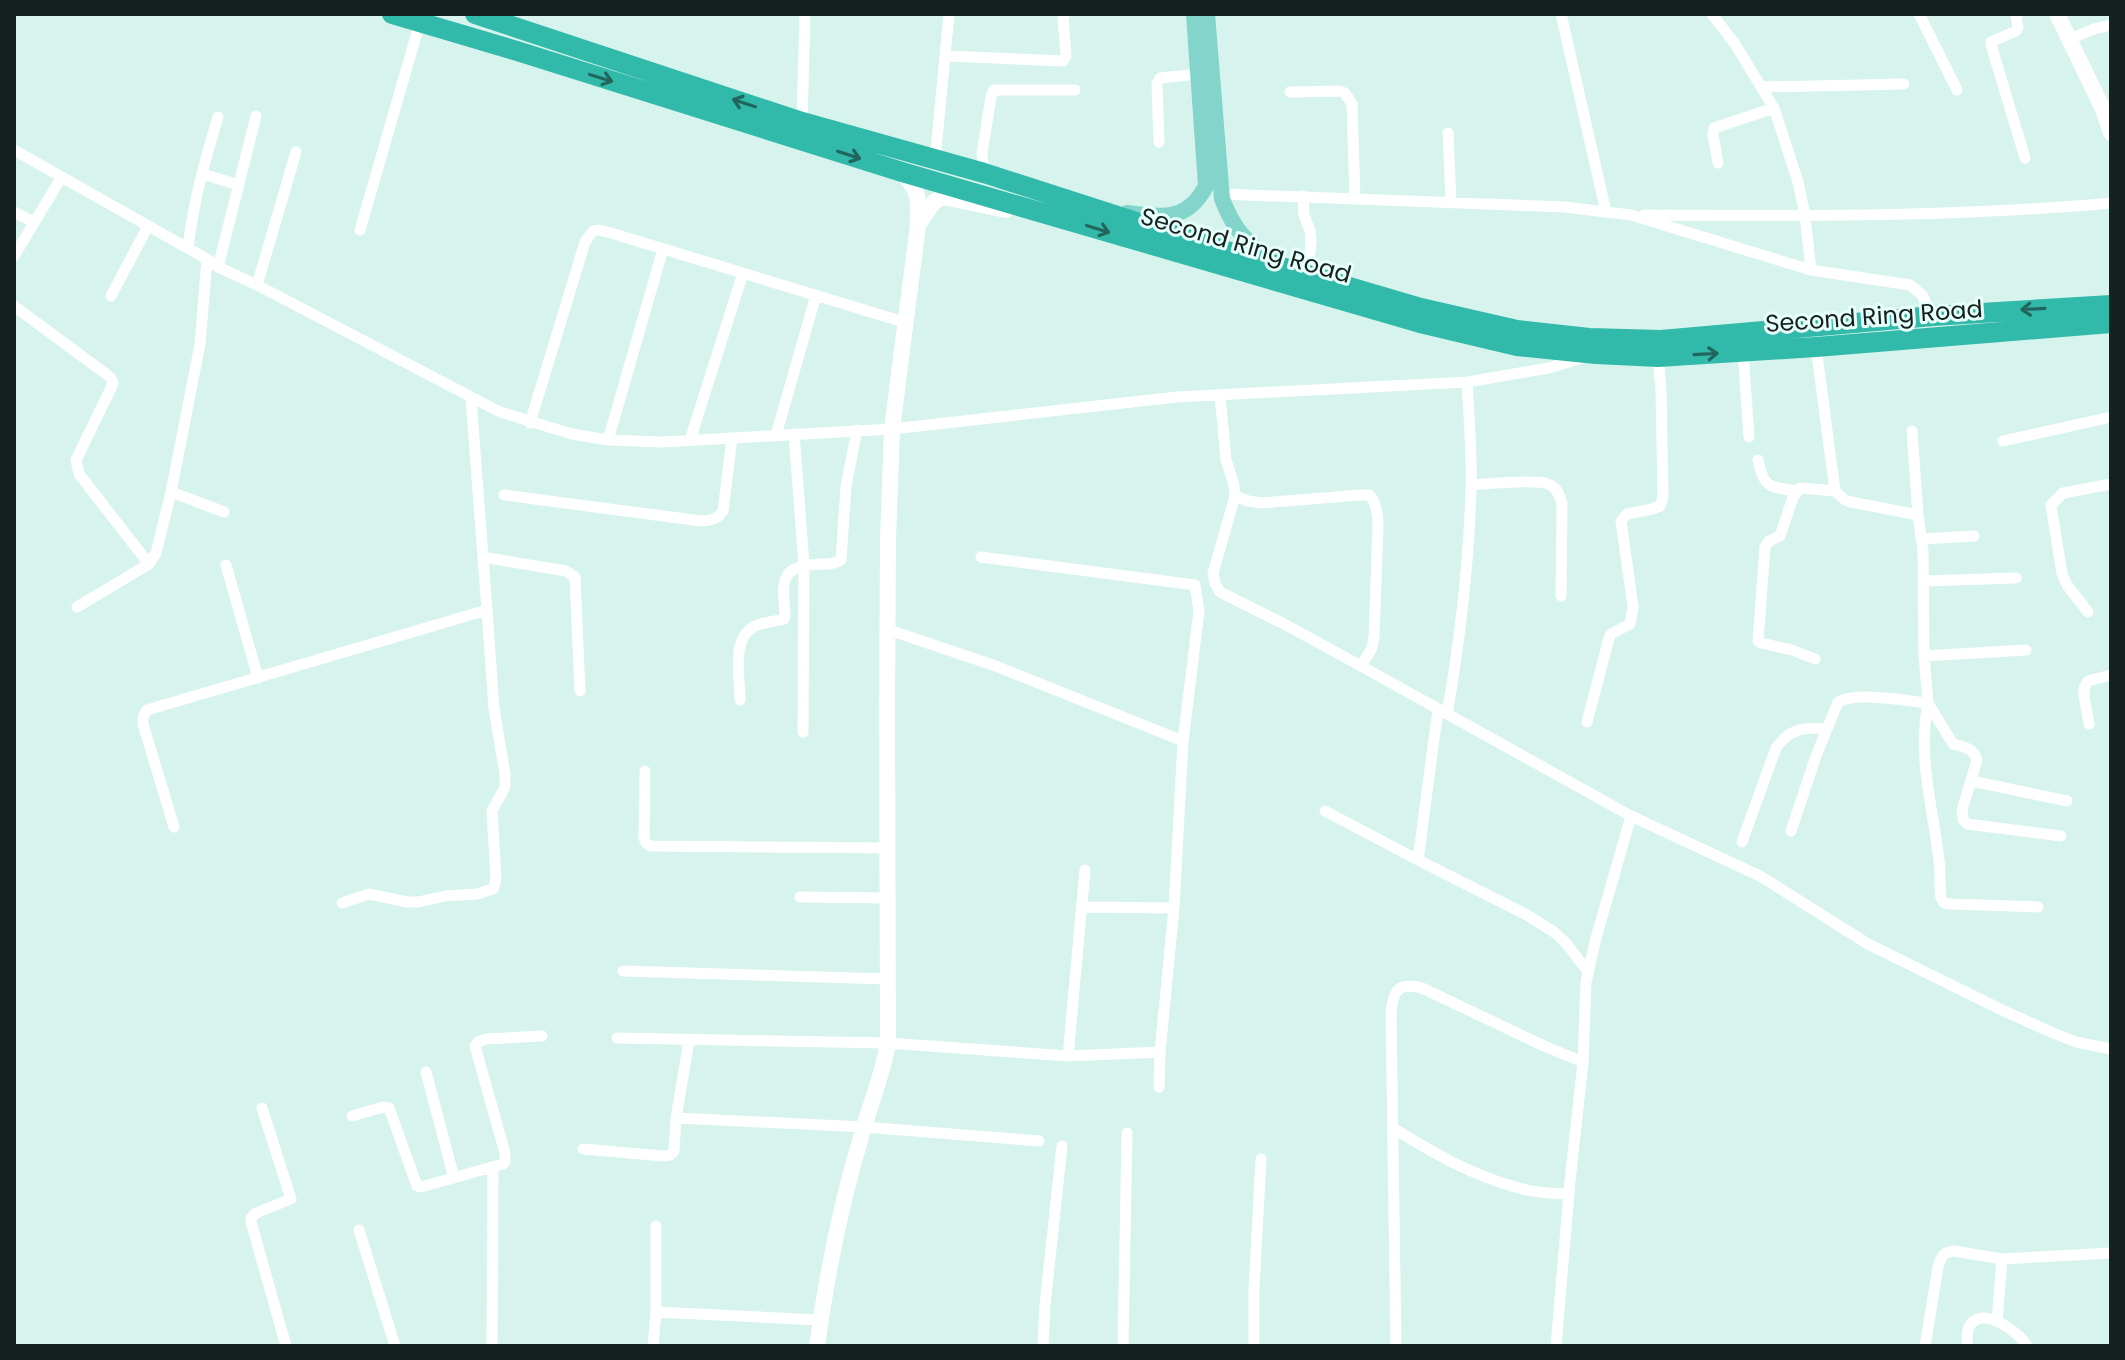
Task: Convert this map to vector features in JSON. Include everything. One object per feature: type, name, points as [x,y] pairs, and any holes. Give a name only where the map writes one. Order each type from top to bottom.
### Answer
[{"type":"highway","name":"Second Ring Road","points":[[392,14],[902,172],[1420,323],[1517,346],[1658,357],[2111,323]]},
{"type":"highway","name":"Second Ring Road","points":[[475,14],[802,122],[984,173],[1220,249],[1421,308],[1517,330],[1589,338],[1661,340],[1933,316],[2111,305]]},
{"type":"highway","points":[[493,44],[503,38],[506,31],[504,23]]},
{"type":"highway","points":[[548,61],[548,49],[555,41]]},
{"type":"main road","points":[[1098,210],[1172,215],[1189,209],[1206,186],[1194,14]]},
{"type":"main road","points":[[1207,14],[1221,194],[1230,218],[1249,244],[1281,266]]},
{"type":"main road","points":[[2057,14],[2102,107],[2111,133]]},
{"type":"main road","points":[[817,1346],[834,1243],[888,1043],[888,539],[892,429],[918,225],[918,195],[902,172]]},
{"type":"main road","points":[[918,225],[934,202],[943,197],[1000,209],[1033,210]]},
{"type":"street","points":[[802,122],[805,14]]},
{"type":"street","points":[[935,160],[949,14]]},
{"type":"street","points":[[945,56],[1063,61],[1066,56],[1065,14]]},
{"type":"street","points":[[1561,14],[1606,212]]},
{"type":"street","points":[[1712,14],[1735,44],[1774,108],[1798,182],[1811,270]]},
{"type":"street","points":[[1919,14],[1957,90]]},
{"type":"street","points":[[2018,14],[2018,29],[1991,42],[1991,50],[2025,158]]},
{"type":"street","points":[[360,230],[420,22]]},
{"type":"street","points":[[2070,39],[2111,25]]},
{"type":"street","points":[[1159,142],[1157,84],[1160,78],[1199,74]]},
{"type":"street","points":[[1762,87],[1904,84]]},
{"type":"street","points":[[984,173],[982,153],[994,90],[1075,90]]},
{"type":"street","points":[[1290,92],[1340,91],[1352,104],[1355,199]]},
{"type":"street","points":[[1718,163],[1714,128],[1774,108]]},
{"type":"street","points":[[218,267],[256,116]]},
{"type":"street","points":[[188,248],[191,221],[218,117]]},
{"type":"street","points":[[1448,133],[1451,203]]},
{"type":"street","points":[[14,150],[218,267],[471,399],[530,423],[608,440],[690,440],[892,429],[1161,399],[1467,382],[1549,368],[1596,354]]},
{"type":"street","points":[[257,285],[296,152]]},
{"type":"street","points":[[202,174],[239,185]]},
{"type":"street","points":[[14,256],[61,178]]},
{"type":"street","points":[[1221,194],[1564,207],[1631,215],[1880,216],[2111,203]]},
{"type":"street","points":[[1303,196],[1311,241],[1308,274]]},
{"type":"street","points":[[14,212],[34,222]]},
{"type":"street","points":[[1631,215],[1811,270],[1910,285],[1922,295],[1933,316]]},
{"type":"street","points":[[111,296],[148,226]]},
{"type":"street","points":[[530,423],[585,242],[593,231],[599,230],[907,323]]},
{"type":"street","points":[[608,440],[663,249]]},
{"type":"street","points":[[77,607],[149,564],[156,553],[200,344],[207,259]]},
{"type":"street","points":[[690,440],[743,273]]},
{"type":"street","points":[[776,435],[816,295]]},
{"type":"street","points":[[14,306],[113,382],[76,466],[149,564]]},
{"type":"street","points":[[1816,347],[1835,491]]},
{"type":"street","points":[[1743,352],[1749,437]]},
{"type":"street","points":[[1587,722],[1609,638],[1630,624],[1632,616],[1621,521],[1627,514],[1660,506],[1663,497],[1658,357]]},
{"type":"street","points":[[1418,860],[1443,712],[1453,680],[1464,580],[1471,485],[1467,382]]},
{"type":"street","points":[[1220,395],[1226,460],[1235,496],[1213,573],[1220,592],[1286,625],[1631,816],[1760,876],[1868,944],[2002,1010],[2076,1042],[2111,1049]]},
{"type":"street","points":[[342,903],[369,894],[418,902],[477,894],[493,889],[496,879],[492,811],[505,787],[505,774],[494,709],[471,399]]},
{"type":"street","points":[[2003,441],[2111,417]]},
{"type":"street","points":[[740,700],[739,654],[743,636],[756,625],[784,619],[783,584],[790,572],[804,565],[835,564],[841,560],[846,486],[857,430]]},
{"type":"street","points":[[1912,431],[1921,539],[1928,703],[1923,757],[1940,865],[1941,898],[1944,903],[1951,904],[2038,907]]},
{"type":"street","points":[[794,434],[804,565],[803,732]]},
{"type":"street","points":[[504,495],[701,521],[713,520],[723,511],[732,438]]},
{"type":"street","points":[[1758,460],[1762,479],[1773,487],[1796,491]]},
{"type":"street","points":[[1471,485],[1548,484],[1559,493],[1562,504],[1561,596]]},
{"type":"street","points":[[2088,612],[2062,574],[2051,505],[2063,493],[2111,484]]},
{"type":"street","points":[[1815,659],[1761,643],[1757,637],[1765,547],[1769,541],[1780,536],[1796,491],[1806,487],[1835,491],[1851,502],[1918,515]]},
{"type":"street","points":[[171,492],[224,512]]},
{"type":"street","points":[[1235,496],[1262,503],[1360,495],[1372,498],[1378,514],[1374,637],[1372,648],[1361,666]]},
{"type":"street","points":[[1921,539],[1974,536]]},
{"type":"street","points":[[483,557],[566,571],[575,577],[580,691]]},
{"type":"street","points":[[981,557],[1195,585],[1199,611],[1183,741],[1174,908],[1159,1087]]},
{"type":"street","points":[[226,565],[258,678]]},
{"type":"street","points":[[1923,581],[2016,578]]},
{"type":"street","points":[[174,827],[143,724],[144,713],[487,610]]},
{"type":"street","points":[[889,630],[993,665],[1183,741]]},
{"type":"street","points":[[1924,656],[2026,650]]},
{"type":"street","points":[[2089,724],[2084,688],[2088,681],[2111,675]]},
{"type":"street","points":[[1791,831],[1838,702],[1844,698],[1861,697],[1928,703]]},
{"type":"street","points":[[1928,703],[1953,744],[1975,753],[1977,760],[1962,810],[1967,824],[2061,836]]},
{"type":"street","points":[[1742,842],[1781,740],[1799,729],[1827,729]]},
{"type":"street","points":[[645,771],[644,838],[651,846],[888,848]]},
{"type":"street","points":[[1972,781],[2067,801]]},
{"type":"street","points":[[1325,811],[1527,915],[1566,943],[1588,972]]},
{"type":"street","points":[[1556,1346],[1583,1062],[1588,972],[1631,816]]},
{"type":"street","points":[[1068,1056],[1085,870]]},
{"type":"street","points":[[800,897],[888,898]]},
{"type":"street","points":[[1082,907],[1174,908]]},
{"type":"street","points":[[623,971],[887,979]]},
{"type":"street","points":[[1396,1346],[1391,1014],[1392,999],[1397,990],[1412,985],[1422,988],[1583,1062]]},
{"type":"street","points":[[352,1116],[389,1108],[417,1186],[503,1164],[506,1158],[475,1046],[486,1039],[542,1036]]},
{"type":"street","points":[[617,1038],[888,1043],[1068,1056],[1160,1052]]},
{"type":"street","points":[[583,1149],[663,1156],[674,1151],[676,1118],[689,1040]]},
{"type":"street","points":[[426,1072],[454,1178]]},
{"type":"street","points":[[262,1108],[291,1199],[256,1213],[251,1222],[286,1346]]},
{"type":"street","points":[[676,1118],[864,1127],[1039,1141]]},
{"type":"street","points":[[1393,1128],[1485,1177],[1526,1190],[1569,1194]]},
{"type":"street","points":[[1123,1346],[1127,1133]]},
{"type":"street","points":[[1043,1346],[1062,1146]]},
{"type":"street","points":[[1254,1346],[1261,1159]]},
{"type":"street","points":[[492,1346],[493,1167]]},
{"type":"street","points":[[653,1346],[656,1226]]},
{"type":"street","points":[[359,1230],[395,1346]]},
{"type":"street","points":[[1925,1346],[1938,1267],[1947,1252],[2002,1259],[2111,1253]]},
{"type":"street","points":[[1997,1321],[2002,1259]]},
{"type":"street","points":[[656,1312],[820,1320]]},
{"type":"street","points":[[1967,1346],[1969,1327],[1976,1319],[1986,1317],[2020,1336],[2027,1346]]}]
